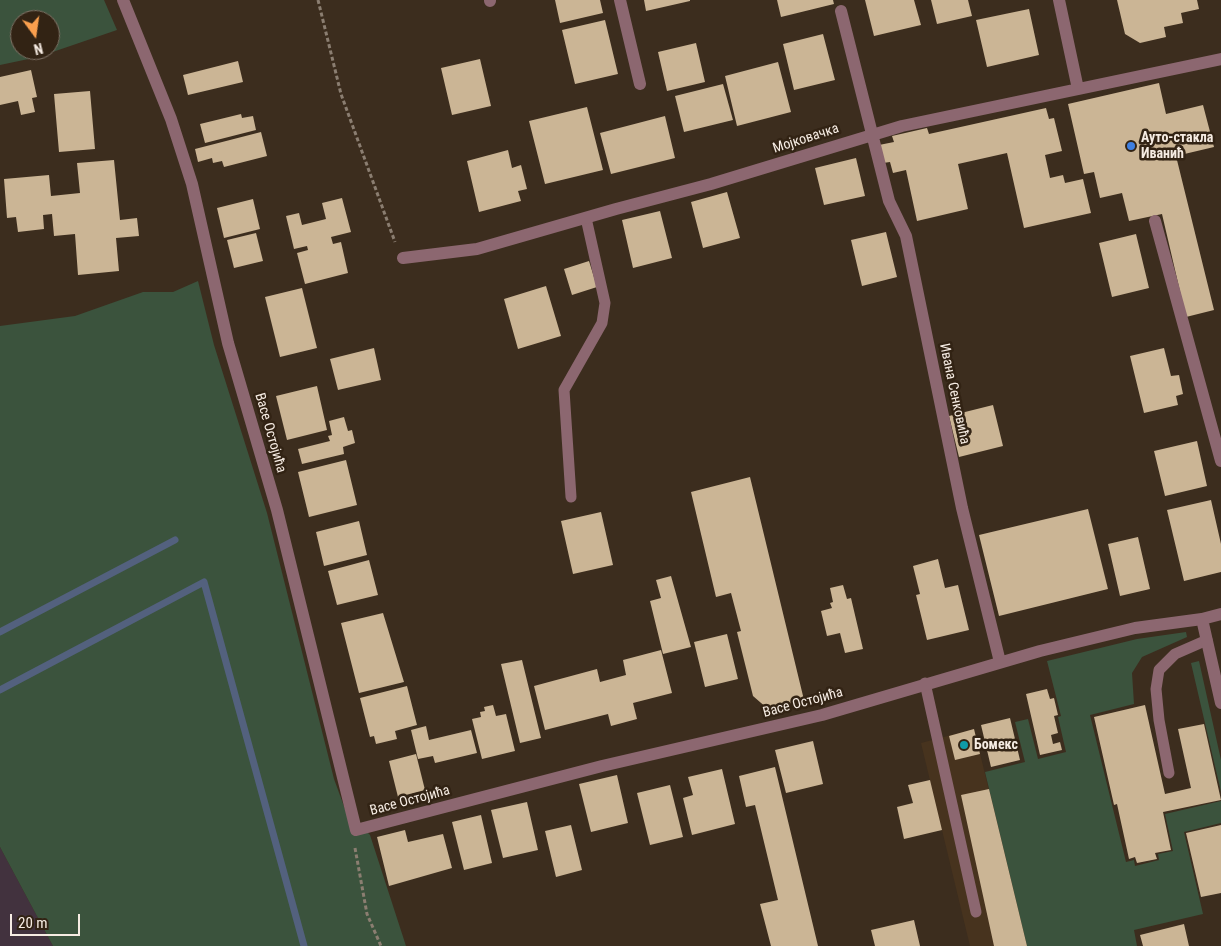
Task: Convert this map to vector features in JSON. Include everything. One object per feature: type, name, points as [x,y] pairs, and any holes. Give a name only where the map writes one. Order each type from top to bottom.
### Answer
[{"type":"street","name":"Васе Остојића","points":[[123,0],[172,119],[192,184],[228,343],[277,510],[356,830],[602,766],[822,715],[1000,662],[1135,628],[1202,619],[1221,614]]},
{"type":"street","points":[[620,0],[640,84]]},
{"type":"street","points":[[1059,0],[1078,89]]},
{"type":"street","name":"Ивана Сенковића","points":[[841,11],[889,201],[906,236],[962,508],[1000,662]]},
{"type":"street","name":"Мојковачка","points":[[404,258],[477,249],[737,176],[872,133],[1221,59]]},
{"type":"street","points":[[1155,221],[1221,461]]},
{"type":"street","points":[[1202,619],[1221,703]]},
{"type":"lane","points":[[571,497],[564,390],[602,323],[605,304],[586,218]]},
{"type":"lane","points":[[1169,772],[1159,720],[1156,689],[1159,670],[1175,654],[1207,640]]},
{"type":"lane","points":[[925,683],[976,912]]},
{"type":"path","points":[[318,0],[341,94],[393,238],[404,258]]},
{"type":"path","points":[[356,830],[355,848],[366,914],[381,946]]},
{"type":"shaded area","points":[[974,729],[1027,946],[970,946],[921,743]]},
{"type":"shaded area","points":[[0,847],[53,946],[0,946]]},
{"type":"green space","points":[[0,0],[104,0],[117,30],[60,49],[60,10],[10,10],[10,60],[24,60],[0,65]]},
{"type":"green space","points":[[198,281],[214,345],[267,513],[334,779],[345,809],[370,835],[406,946],[53,946],[0,847],[0,326],[75,316],[143,292],[173,292]]},
{"type":"green space","points":[[1186,632],[1187,637],[1142,657],[1132,673],[1134,704],[1090,715],[1126,862],[1134,860],[1135,866],[1159,860],[1158,854],[1173,851],[1165,814],[1221,801],[1221,823],[1184,832],[1203,914],[1134,930],[1137,946],[1027,946],[985,772],[1025,762],[1015,722],[1028,719],[1038,759],[1066,752],[1058,717],[1061,716],[1047,661],[1137,639]]},
{"type":"green space","points":[[1199,661],[1221,760],[1221,792],[1191,663]]},
{"type":"building","points":[[555,0],[600,0],[603,13],[560,23]]},
{"type":"building","points":[[644,0],[690,0],[690,1],[646,11]]},
{"type":"building","points":[[777,0],[833,0],[834,4],[781,17]]},
{"type":"building","points":[[865,0],[914,0],[921,25],[874,36]]},
{"type":"building","points":[[931,0],[968,0],[972,16],[937,24]]},
{"type":"building","points":[[1117,0],[1197,0],[1199,9],[1181,13],[1183,23],[1164,27],[1166,37],[1140,43],[1125,34]]},
{"type":"building","points":[[1029,9],[1039,55],[987,67],[976,20]]},
{"type":"building","points":[[605,20],[618,74],[575,84],[562,30]]},
{"type":"building","points":[[823,34],[835,80],[794,90],[783,44]]},
{"type":"building","points":[[696,43],[705,82],[667,91],[658,52]]},
{"type":"building","points":[[480,59],[491,106],[452,115],[441,68]]},
{"type":"building","points":[[238,61],[243,82],[188,95],[183,75]]},
{"type":"building","points":[[778,62],[791,112],[737,126],[725,76]]},
{"type":"building","points":[[31,70],[37,97],[32,98],[35,112],[21,115],[18,101],[0,105],[0,77]]},
{"type":"building","points":[[1159,83],[1166,114],[1203,105],[1214,147],[1176,156],[1214,310],[1186,317],[1162,214],[1129,221],[1122,193],[1100,198],[1094,172],[1084,174],[1068,104]]},
{"type":"building","points":[[723,84],[733,120],[684,132],[675,96]]},
{"type":"building","points":[[90,91],[95,149],[59,152],[54,94]]},
{"type":"building","points":[[587,107],[603,170],[545,184],[529,121]]},
{"type":"building","points":[[1046,108],[1049,119],[1054,118],[1062,151],[1045,155],[1050,178],[1063,175],[1065,183],[1083,179],[1091,213],[1024,228],[1007,153],[958,164],[968,209],[917,221],[906,170],[893,173],[890,162],[883,163],[879,145],[894,142],[892,136],[927,128],[929,134]]},
{"type":"building","points":[[241,114],[242,118],[253,116],[256,130],[205,143],[200,124]]},
{"type":"building","points":[[665,116],[675,158],[611,174],[600,133]]},
{"type":"building","points":[[261,132],[267,156],[224,167],[222,161],[213,163],[212,158],[198,162],[195,149]]},
{"type":"building","points":[[508,150],[512,168],[521,165],[527,189],[518,191],[521,201],[479,212],[467,161]]},
{"type":"building","points":[[856,158],[865,196],[824,205],[815,168]]},
{"type":"building","points":[[114,160],[120,220],[137,218],[139,236],[116,238],[119,271],[78,275],[75,234],[54,236],[52,214],[43,215],[44,229],[18,232],[16,217],[7,218],[4,179],[49,175],[51,196],[80,193],[77,163]]},
{"type":"building","points":[[727,192],[740,238],[703,248],[691,202]]},
{"type":"building","points":[[342,198],[351,232],[331,237],[333,244],[341,242],[348,273],[305,284],[297,253],[308,250],[307,246],[294,249],[286,216],[299,213],[302,225],[326,219],[322,203]]},
{"type":"building","points":[[253,199],[260,229],[224,238],[217,208]]},
{"type":"building","points":[[660,211],[672,258],[633,268],[622,220]]},
{"type":"building","points":[[886,232],[897,277],[862,286],[851,240]]},
{"type":"building","points":[[256,233],[263,261],[234,268],[227,240]]},
{"type":"building","points":[[1136,234],[1149,288],[1112,297],[1099,243]]},
{"type":"building","points":[[589,261],[597,287],[572,295],[564,269]]},
{"type":"building","points":[[546,286],[561,336],[518,349],[504,299]]},
{"type":"building","points":[[302,288],[317,348],[280,357],[265,297]]},
{"type":"building","points":[[374,348],[381,380],[338,390],[330,359]]},
{"type":"building","points":[[1164,348],[1171,376],[1179,375],[1183,394],[1176,396],[1178,405],[1144,413],[1130,356]]},
{"type":"building","points":[[317,386],[327,430],[287,440],[276,396]]},
{"type":"building","points":[[993,405],[1003,446],[959,457],[949,416]]},
{"type":"building","points":[[344,417],[348,431],[352,430],[355,443],[343,447],[344,454],[302,464],[298,449],[330,441],[328,436],[332,435],[329,421]]},
{"type":"building","points":[[1197,441],[1207,486],[1165,496],[1154,451]]},
{"type":"building","points":[[346,460],[357,505],[309,517],[298,472]]},
{"type":"building","points":[[750,477],[804,700],[768,709],[753,696],[737,632],[741,631],[731,593],[716,597],[691,492]]},
{"type":"building","points":[[1211,500],[1221,544],[1221,572],[1184,581],[1167,510]]},
{"type":"building","points":[[1088,509],[1108,589],[999,616],[979,535]]},
{"type":"building","points":[[601,512],[613,565],[573,574],[561,521]]},
{"type":"building","points":[[359,521],[367,555],[324,566],[316,532]]},
{"type":"building","points":[[1138,537],[1150,589],[1120,596],[1108,544]]},
{"type":"building","points":[[938,559],[945,588],[958,585],[969,630],[927,640],[916,595],[920,594],[913,566]]},
{"type":"building","points":[[369,560],[378,595],[337,605],[328,571]]},
{"type":"building","points":[[671,576],[691,647],[663,654],[650,601],[661,598],[656,580]]},
{"type":"building","points":[[843,585],[847,599],[851,598],[863,649],[845,653],[840,633],[827,636],[821,611],[832,608],[830,603],[833,602],[830,588]]},
{"type":"building","points":[[383,613],[404,682],[359,693],[341,623]]},
{"type":"building","points":[[727,634],[738,679],[705,687],[694,642]]},
{"type":"building","points":[[661,650],[672,693],[633,703],[637,719],[611,726],[608,714],[545,730],[534,686],[597,669],[600,682],[626,675],[623,660]]},
{"type":"building","points":[[522,660],[541,738],[520,743],[501,664]]},
{"type":"building","points":[[407,686],[417,725],[395,731],[397,739],[376,744],[374,736],[370,737],[360,698]]},
{"type":"building","points":[[1047,689],[1050,699],[1054,698],[1058,715],[1054,716],[1058,733],[1051,735],[1053,744],[1060,742],[1062,750],[1040,755],[1026,694]]},
{"type":"building","points":[[493,705],[496,716],[506,714],[515,751],[482,759],[472,719],[481,717],[480,712],[485,711],[484,707]]},
{"type":"building","points":[[1145,705],[1165,794],[1191,788],[1178,729],[1204,724],[1221,800],[1163,812],[1171,850],[1155,853],[1157,859],[1137,863],[1135,857],[1129,859],[1117,804],[1114,805],[1094,717]]},
{"type":"building","points":[[1010,718],[1020,760],[991,767],[981,725]]},
{"type":"building","points":[[426,726],[429,740],[471,730],[477,753],[435,763],[433,756],[418,759],[411,730]]},
{"type":"building","name":"Бомекс","points":[[974,729],[980,754],[955,760],[949,736]]},
{"type":"building","points":[[813,741],[823,784],[786,793],[775,750]]},
{"type":"building","points":[[416,754],[425,790],[398,797],[389,761]]},
{"type":"building","points":[[775,767],[818,946],[771,946],[760,904],[778,900],[755,805],[746,807],[739,776]]},
{"type":"building","points":[[722,769],[735,824],[692,835],[683,798],[693,795],[688,777]]},
{"type":"building","points":[[617,775],[628,823],[591,832],[579,784]]},
{"type":"building","points":[[930,780],[942,830],[904,839],[897,807],[913,803],[908,785]]},
{"type":"building","points":[[670,785],[683,837],[650,845],[637,793]]},
{"type":"building","points":[[989,789],[1027,946],[994,946],[961,795]]},
{"type":"building","points":[[527,802],[538,850],[503,858],[491,810]]},
{"type":"building","points":[[481,815],[492,863],[464,870],[452,822]]},
{"type":"building","points":[[571,825],[582,870],[556,877],[545,831]]},
{"type":"building","points":[[1221,825],[1221,893],[1201,897],[1186,833]]},
{"type":"building","points":[[405,830],[408,842],[443,834],[452,868],[389,886],[377,837]]},
{"type":"building","points":[[914,920],[920,946],[875,946],[871,930]]},
{"type":"building","points":[[1184,924],[1189,946],[1143,946],[1140,935]]},
{"type":"waterway","points":[[0,632],[175,540]]},
{"type":"waterway","points":[[0,690],[204,582],[304,946]]},
{"type":"place","name":"Ауто-стакла Иванић","points":[[1131,146]]},
{"type":"place","name":"Бомекс","points":[[964,745]]}]
